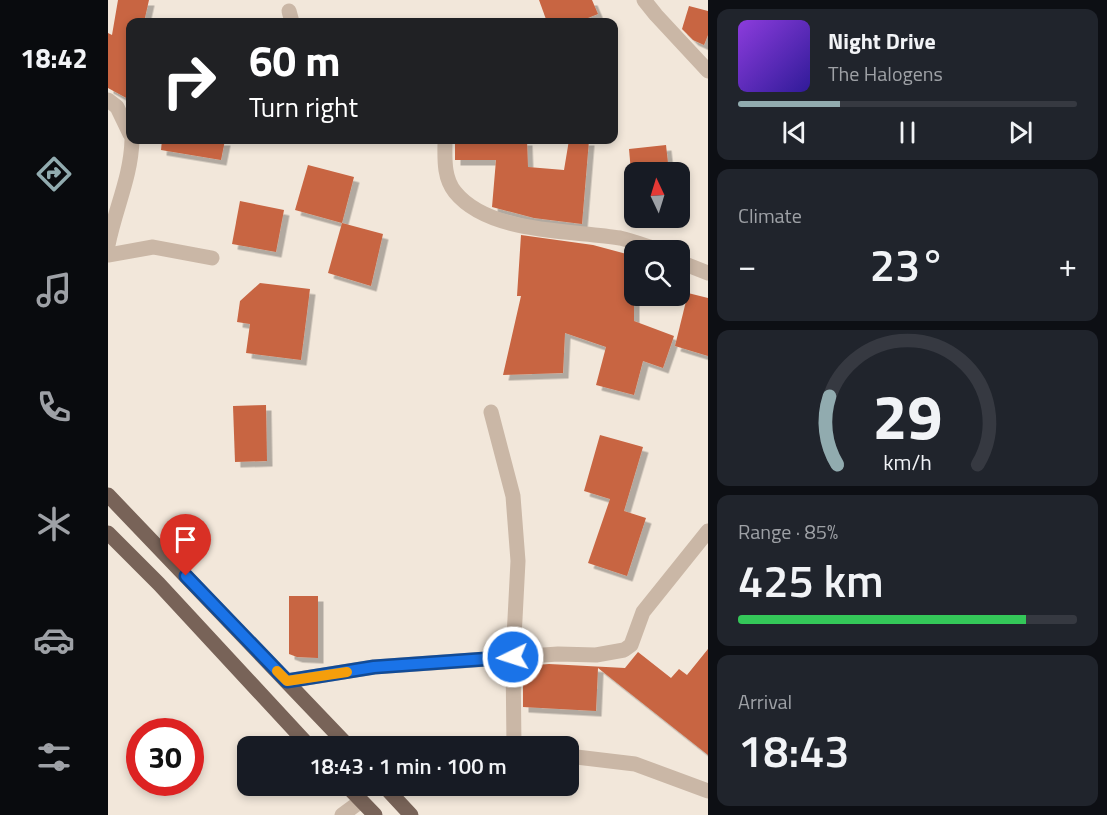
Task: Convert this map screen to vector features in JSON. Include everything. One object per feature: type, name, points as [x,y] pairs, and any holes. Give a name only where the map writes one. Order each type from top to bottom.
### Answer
[{"type":"main road","points":[[108,495],[339,736]]},
{"type":"main road","points":[[108,533],[159,584],[300,736]]},
{"type":"main road","points":[[356,796],[375,815]]},
{"type":"main road","points":[[393,796],[411,815]]},
{"type":"street","points":[[644,0],[708,71]]},
{"type":"street","points":[[108,100],[117,107],[126,126]]},
{"type":"street","points":[[108,245],[129,174],[132,144]]},
{"type":"street","points":[[445,144],[446,174],[455,192],[472,207],[501,222],[624,240]]},
{"type":"street","points":[[108,255],[153,247],[212,258]]},
{"type":"street","points":[[690,266],[708,273]]},
{"type":"street","points":[[491,412],[513,496],[518,550],[513,657],[514,736]]},
{"type":"street","points":[[287,681],[374,667],[558,654],[597,656],[624,650],[631,645],[643,612],[708,531]]},
{"type":"street","points":[[579,757],[635,764],[708,791]]},
{"type":"street","points":[[342,815],[361,801]]},
{"type":"building","points":[[118,0],[149,0],[145,18],[126,18],[126,98],[108,88],[108,33],[112,35]]},
{"type":"building","points":[[539,0],[592,0],[598,14],[588,18],[546,18]]},
{"type":"building","points":[[689,6],[708,11],[708,35],[704,45],[693,40],[682,29]]},
{"type":"building","points":[[162,144],[224,144],[221,160],[161,150]]},
{"type":"building","points":[[455,144],[527,144],[528,167],[564,170],[568,144],[589,144],[582,224],[534,218],[492,207],[496,160],[455,160]]},
{"type":"building","points":[[666,145],[668,162],[630,162],[629,149]]},
{"type":"building","points":[[308,165],[354,177],[342,223],[295,210]]},
{"type":"building","points":[[240,201],[284,210],[276,252],[232,244]]},
{"type":"building","points":[[342,223],[383,234],[371,286],[328,273]]},
{"type":"building","points":[[521,235],[593,245],[624,253],[624,306],[634,306],[634,321],[674,336],[663,368],[643,361],[634,395],[596,385],[606,347],[565,333],[563,373],[503,375],[521,296],[517,296]]},
{"type":"building","points":[[260,283],[310,289],[301,360],[246,353],[250,324],[237,322],[240,301]]},
{"type":"building","points":[[690,294],[708,298],[708,356],[675,346],[685,306],[690,306]]},
{"type":"building","points":[[266,405],[267,461],[235,462],[233,406]]},
{"type":"building","points":[[600,435],[643,447],[624,511],[646,518],[627,576],[588,563],[610,499],[584,491]]},
{"type":"building","points":[[289,596],[318,596],[318,658],[297,657],[289,654]]},
{"type":"building","points":[[708,649],[708,755],[598,668],[596,711],[523,707],[523,666],[549,664],[625,668],[638,652],[671,678],[679,669],[687,675]]},
{"type":"slow traffic","points":[[277,671],[287,681],[347,672]]},
{"type":"route","points":[[186,576],[243,638],[287,681],[374,667],[513,657]]}]
